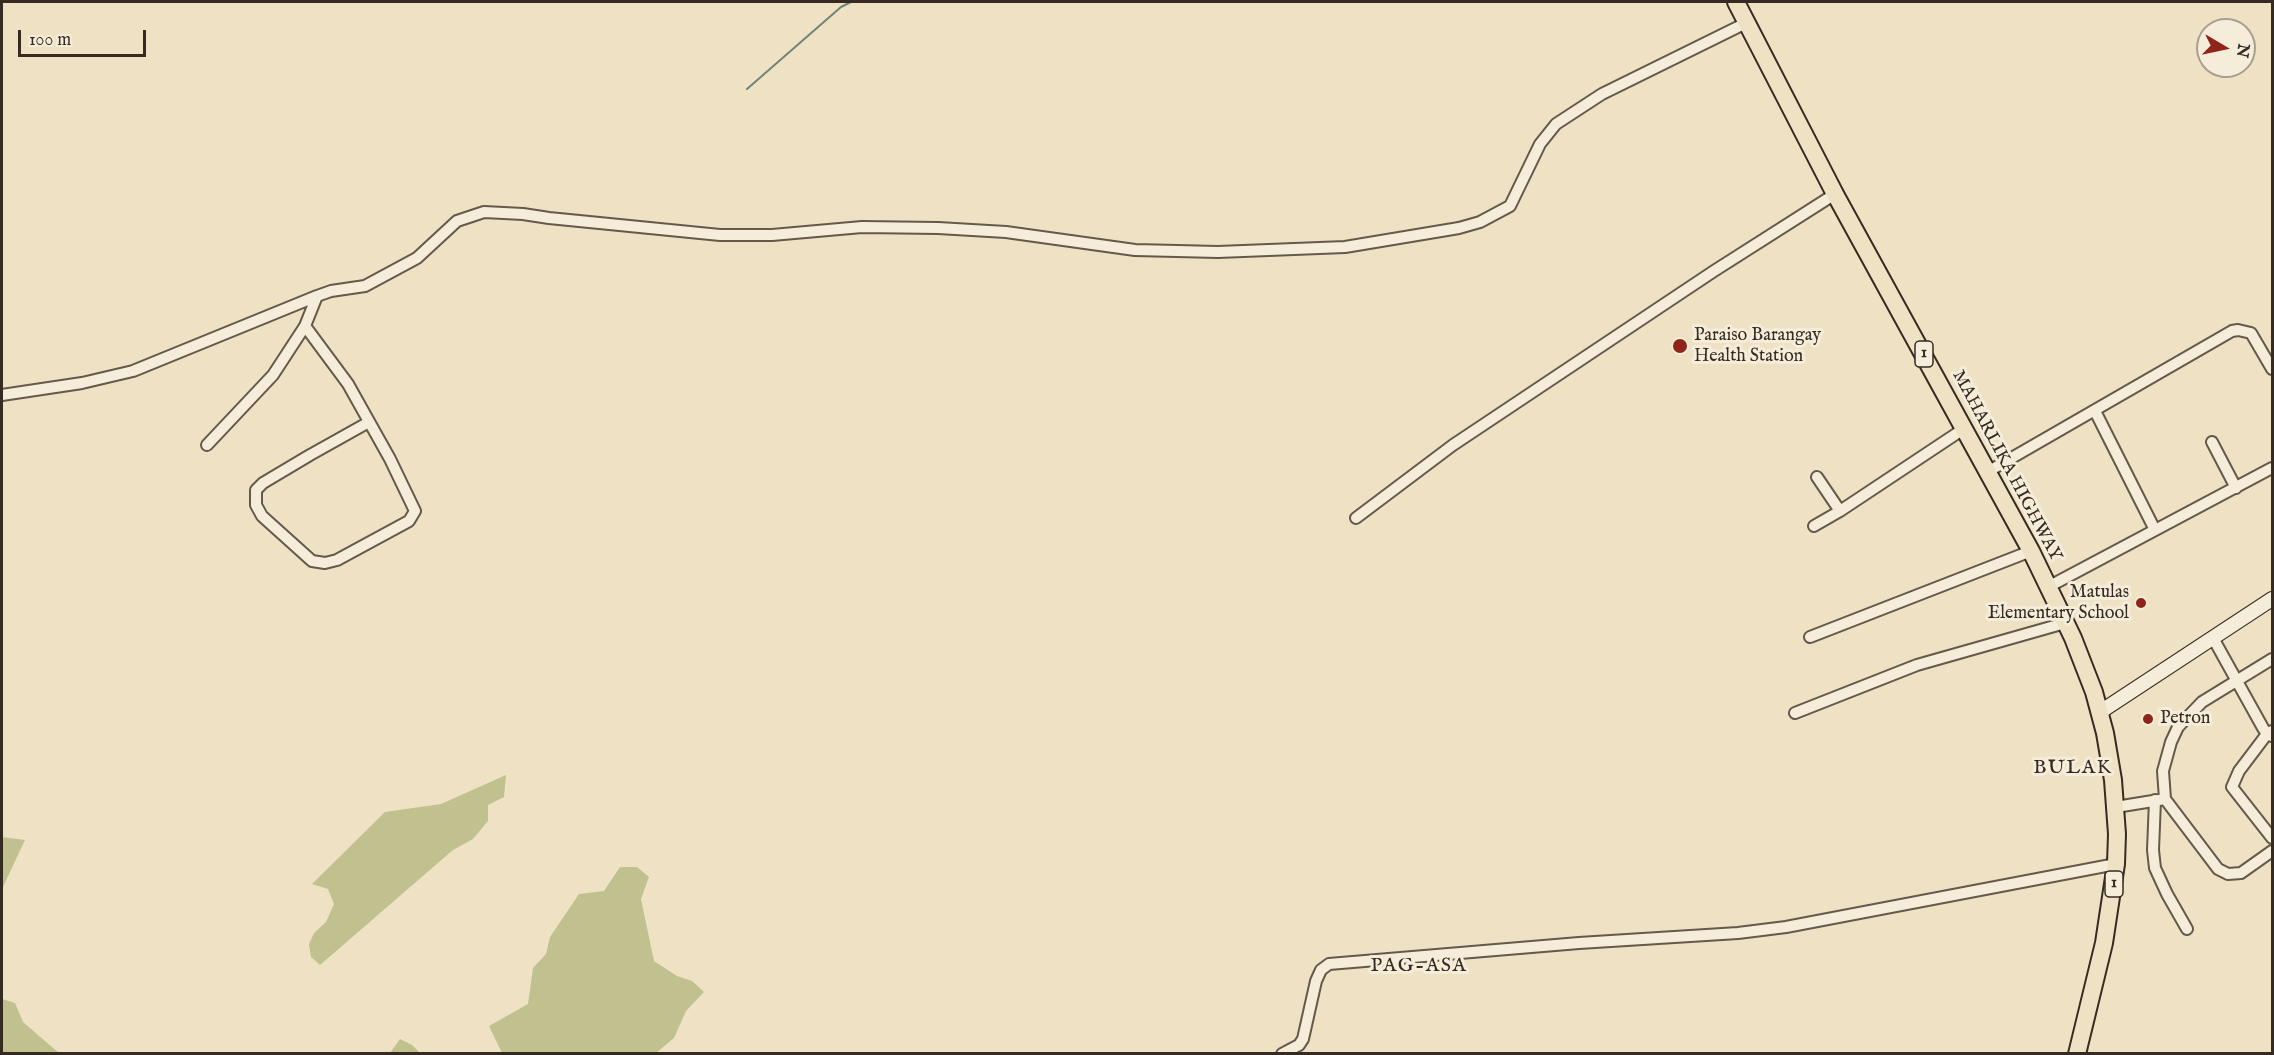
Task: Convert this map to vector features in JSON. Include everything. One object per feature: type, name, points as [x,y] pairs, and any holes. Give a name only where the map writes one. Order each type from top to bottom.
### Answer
[{"type":"highway","name":"MAHARLIKA HIGHWAY","points":[[1736,2],[1835,194],[2031,551],[2094,692],[2110,758],[2116,807],[2116,864],[2104,943],[2076,1053]]},
{"type":"main road","points":[[2100,712],[2272,598]]},
{"type":"street","points":[[2,395],[82,383],[133,371],[317,296],[331,291],[365,286],[417,258],[457,221],[484,213],[523,214],[720,235],[772,235],[862,227],[938,228],[1006,232],[1135,250],[1218,252],[1345,247],[1459,228],[1480,222],[1510,206],[1540,144],[1556,124],[1602,94],[1748,22]]},
{"type":"street","points":[[1356,518],[1453,446],[1714,271],[1835,194]]},
{"type":"street","points":[[207,445],[273,375],[305,326],[317,296]]},
{"type":"street","points":[[305,326],[348,384],[369,422],[414,504],[414,516],[410,521],[338,560],[325,563],[312,561],[262,516],[256,505],[256,490],[263,483],[369,422]]},
{"type":"street","points":[[1989,471],[2232,331],[2251,333],[2272,369]]},
{"type":"street","points":[[2095,411],[2155,530]]},
{"type":"street","points":[[1814,526],[1965,428]]},
{"type":"street","points":[[2212,441],[2236,488]]},
{"type":"street","points":[[2048,587],[2272,468]]},
{"type":"street","points":[[1817,477],[1840,511]]},
{"type":"street","points":[[1810,636],[2031,551]]},
{"type":"street","points":[[1795,713],[1917,665],[2065,623]]},
{"type":"street","points":[[2213,638],[2271,734],[2239,771],[2232,787],[2272,838]]},
{"type":"street","points":[[2187,928],[2166,894],[2154,868],[2153,850],[2163,771],[2171,742],[2178,728],[2202,702],[2272,659]]},
{"type":"street","points":[[2116,807],[2160,800]]},
{"type":"street","points":[[2160,800],[2222,872],[2234,875],[2241,873],[2272,851]]},
{"type":"street","points":[[1282,1053],[1299,1045],[1303,1039],[1316,981],[1321,970],[1329,964],[1624,939],[1738,933],[1786,927],[2116,864]]},
{"type":"green space","points":[[506,775],[504,797],[488,805],[488,821],[473,839],[453,850],[320,965],[311,957],[309,944],[314,933],[326,922],[334,904],[328,889],[312,884],[385,812],[441,804]]},
{"type":"green space","points":[[2,837],[25,840],[2,889]]},
{"type":"green space","points":[[620,867],[637,867],[649,877],[641,899],[654,961],[677,976],[692,981],[704,992],[686,1011],[674,1038],[656,1053],[502,1053],[489,1026],[528,1004],[533,968],[546,954],[550,937],[579,894],[604,891]]},
{"type":"green space","points":[[2,999],[15,1003],[23,1022],[59,1053],[2,1053]]},
{"type":"green space","points":[[400,1039],[412,1045],[420,1053],[390,1053]]},
{"type":"waterway","points":[[747,89],[841,7],[851,2]]},
{"type":"place","name":"Paraiso Barangay Health Station","points":[[1680,346]]},
{"type":"place","name":"Matulas Elementary School","points":[[2141,603]]},
{"type":"place","name":"Petron","points":[[2148,719]]},
{"type":"district","name":"BULAK","points":[[2073,769]]},
{"type":"district","name":"PAG-ASA","points":[[1419,967]]}]
